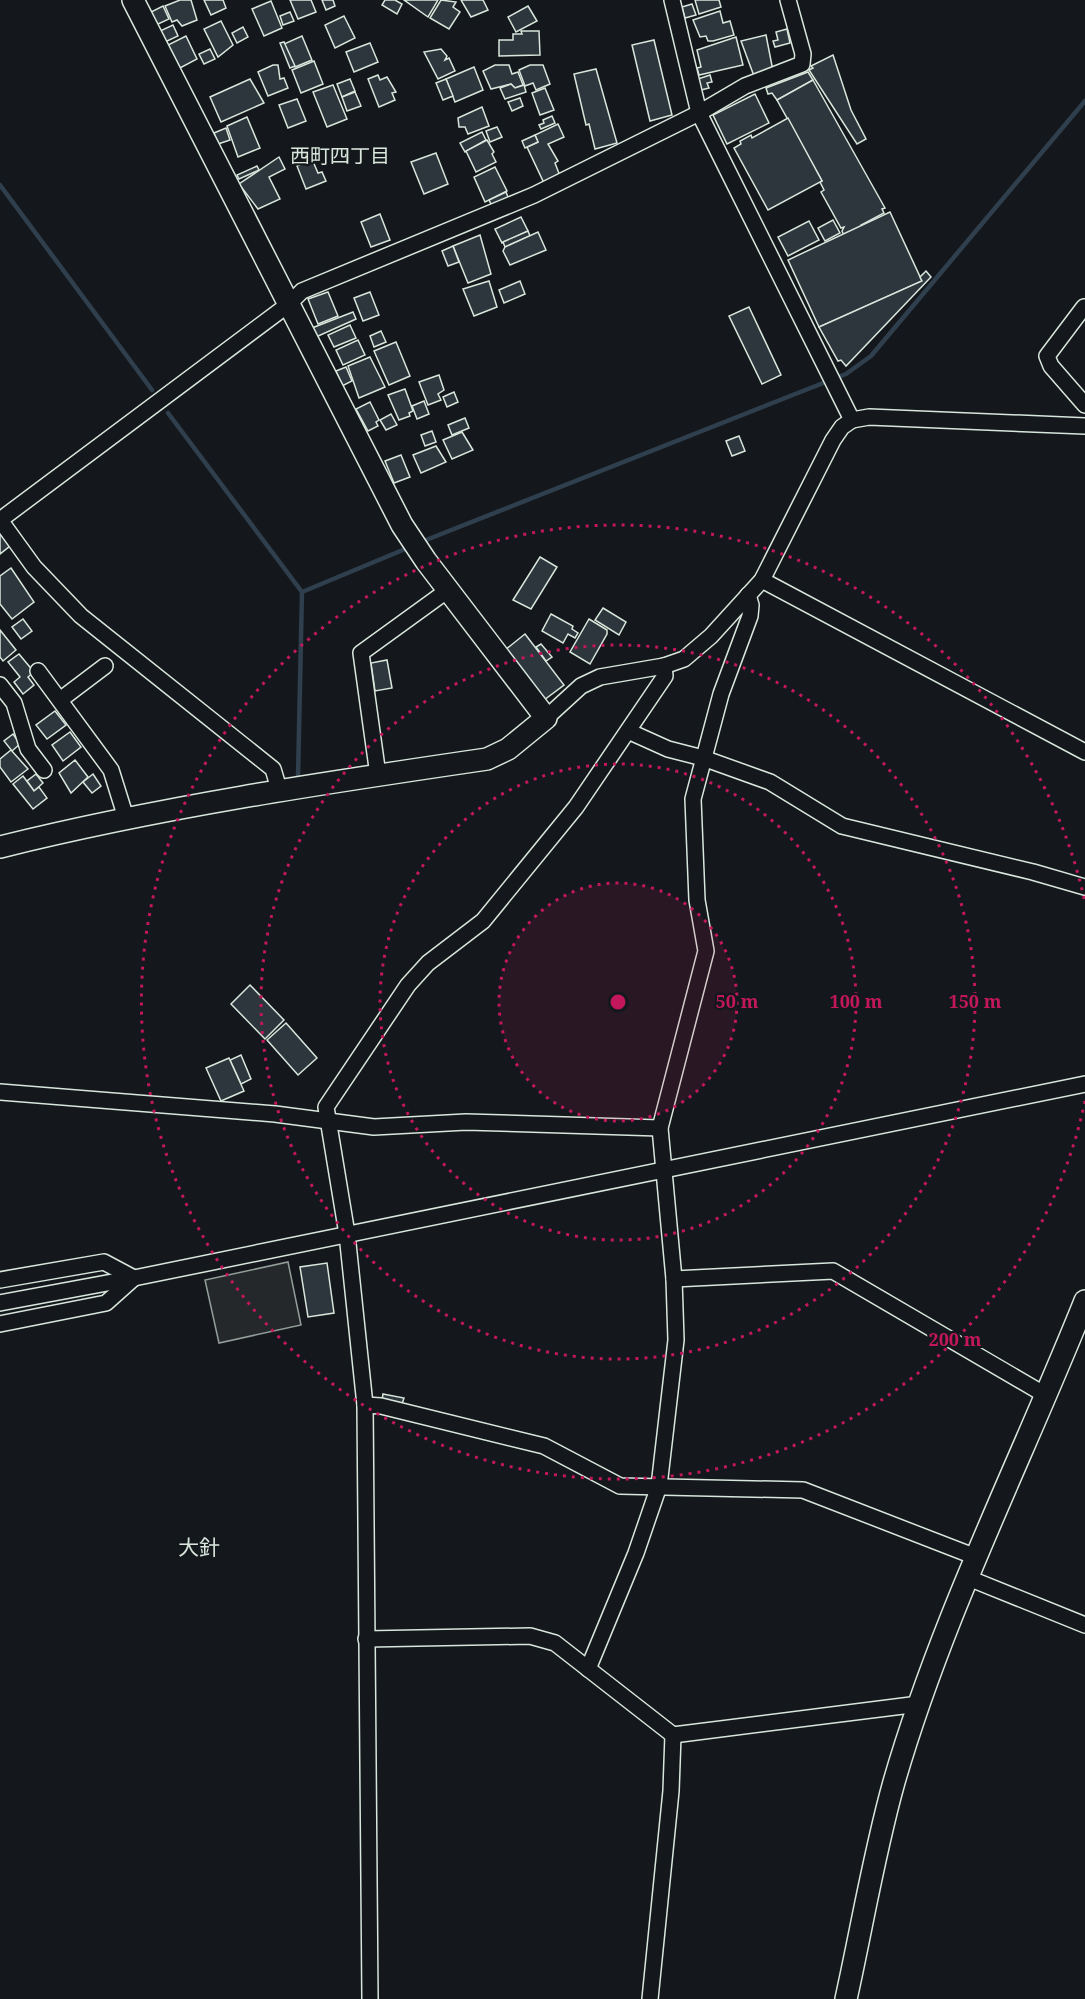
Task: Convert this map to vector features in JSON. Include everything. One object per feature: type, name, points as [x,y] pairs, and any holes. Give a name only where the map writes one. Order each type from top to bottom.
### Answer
[{"type":"street","points":[[133,0],[409,536],[546,718]]},
{"type":"street","points":[[672,0],[699,113],[852,420]]},
{"type":"street","points":[[279,789],[273,769],[81,616],[34,567],[0,520],[289,304],[302,291],[534,195],[699,113],[745,86],[802,64],[803,54],[788,0]]},
{"type":"street","points":[[1084,306],[1047,356],[1051,366],[1085,405]]},
{"type":"street","points":[[0,847],[126,818],[279,789],[487,759],[508,749],[581,686],[600,677],[663,666],[684,659],[762,580],[833,440],[842,427],[852,420],[869,417],[1085,426]]},
{"type":"street","points":[[762,580],[1085,752]]},
{"type":"street","points":[[378,775],[360,653],[448,590]]},
{"type":"street","points":[[588,1669],[636,1553],[658,1486],[676,1340],[666,1169],[660,1128],[706,951],[697,900],[693,799],[721,693],[750,616],[751,605],[748,595]]},
{"type":"street","points":[[60,700],[105,666]]},
{"type":"street","points":[[370,1999],[365,1405],[346,1234],[330,1120],[326,1107],[408,985],[428,963],[483,921],[576,807],[664,676],[663,666]]},
{"type":"street","points":[[38,670],[111,770],[126,818]]},
{"type":"street","points":[[0,685],[14,703],[28,749],[44,770]]},
{"type":"street","points":[[628,731],[668,748],[704,758],[770,782],[842,826],[1033,872],[1085,887]]},
{"type":"street","points":[[0,1302],[134,1278],[1085,1084]]},
{"type":"street","points":[[0,1092],[330,1120],[374,1127],[466,1122],[660,1128]]},
{"type":"street","points":[[0,1280],[104,1262],[134,1278]]},
{"type":"street","points":[[674,1279],[833,1271],[1047,1396]]},
{"type":"street","points":[[0,1324],[106,1303],[134,1278]]},
{"type":"street","points":[[846,1999],[894,1783],[920,1704],[966,1577],[1047,1396],[1085,1301]]},
{"type":"street","points":[[365,1405],[381,1406],[544,1446],[620,1486],[803,1490],[976,1557]]},
{"type":"street","points":[[966,1577],[1085,1625]]},
{"type":"street","points":[[366,1639],[530,1636],[555,1643],[673,1735],[920,1704]]},
{"type":"street","points":[[650,1999],[671,1791],[673,1735]]},
{"type":"shaded area","points":[[288,1262],[301,1325],[219,1343],[205,1280]]},
{"type":"building","points":[[180,0],[191,0],[197,20],[182,26],[177,20],[172,22],[165,6]]},
{"type":"building","points":[[204,0],[223,0],[226,8],[211,15]]},
{"type":"building","points":[[290,0],[311,0],[316,12],[298,19]]},
{"type":"building","points":[[322,0],[333,0],[335,6],[326,10]]},
{"type":"building","points":[[385,0],[395,0],[402,4],[397,14],[382,5]]},
{"type":"building","points":[[404,0],[438,0],[428,17]]},
{"type":"building","points":[[441,0],[456,2],[453,7],[460,12],[449,29],[430,18]]},
{"type":"building","points":[[461,0],[483,0],[488,10],[471,17]]},
{"type":"building","points":[[695,0],[719,0],[721,7],[699,14]]},
{"type":"building","points":[[271,1],[282,28],[264,36],[252,9]]},
{"type":"building","points":[[692,4],[696,15],[685,18],[682,7]]},
{"type":"building","points":[[163,6],[169,19],[156,25],[151,12]]},
{"type":"building","points":[[528,6],[537,21],[516,32],[508,17]]},
{"type":"building","points":[[720,11],[723,23],[730,21],[734,35],[713,41],[708,41],[706,36],[700,37],[693,20]]},
{"type":"building","points":[[290,12],[294,21],[283,25],[280,16]]},
{"type":"building","points":[[344,16],[355,38],[335,48],[325,25]]},
{"type":"building","points":[[221,21],[233,45],[218,57],[204,29]]},
{"type":"building","points":[[173,25],[178,36],[165,42],[160,31]]},
{"type":"building","points":[[243,27],[248,37],[237,43],[232,33]]},
{"type":"building","points":[[787,29],[790,43],[775,47],[773,41],[778,40],[776,32]]},
{"type":"building","points":[[521,31],[539,31],[540,55],[499,56],[499,40],[513,40],[513,34],[522,34]]},
{"type":"building","points":[[766,35],[773,71],[754,76],[741,41]]},
{"type":"building","points":[[186,36],[197,59],[180,68],[168,45]]},
{"type":"building","points":[[302,36],[312,60],[295,67],[284,44]]},
{"type":"building","points":[[736,37],[743,65],[699,75],[697,68],[701,67],[697,50]]},
{"type":"building","points":[[654,40],[672,115],[650,121],[632,45]]},
{"type":"building","points":[[284,42],[295,66],[290,68],[280,43]]},
{"type":"building","points":[[370,43],[378,62],[354,72],[346,52]]},
{"type":"building","points":[[210,49],[215,59],[204,64],[199,54]]},
{"type":"building","points":[[441,49],[447,56],[445,60],[449,58],[455,71],[438,79],[424,52]]},
{"type":"building","points":[[833,55],[851,110],[866,139],[857,144],[809,70],[813,68],[811,66]]},
{"type":"building","points":[[314,61],[323,84],[301,93],[292,70]]},
{"type":"building","points":[[278,65],[280,79],[284,78],[288,88],[268,96],[258,72]]},
{"type":"building","points":[[495,65],[509,65],[512,74],[518,72],[523,85],[515,88],[511,84],[491,89],[483,71]]},
{"type":"building","points":[[530,65],[543,65],[550,84],[536,90],[533,83],[525,86],[519,70]]},
{"type":"building","points":[[474,67],[483,90],[455,102],[446,79]]},
{"type":"building","points":[[596,69],[617,143],[595,149],[589,124],[586,125],[574,74]]},
{"type":"building","points":[[808,72],[813,80],[777,100],[772,93],[768,94],[766,88]]},
{"type":"building","points":[[378,75],[380,80],[387,77],[396,92],[392,93],[395,100],[379,107],[368,79]]},
{"type":"building","points":[[710,75],[712,82],[707,83],[709,88],[701,90],[698,79]]},
{"type":"building","points":[[250,79],[264,103],[221,122],[210,97]]},
{"type":"building","points":[[350,79],[355,91],[342,97],[337,84]]},
{"type":"building","points":[[446,79],[453,96],[443,100],[436,83]]},
{"type":"building","points":[[813,80],[885,208],[882,209],[884,213],[861,225],[862,228],[844,236],[842,231],[844,227],[841,228],[821,192],[824,190],[820,182],[822,181],[777,100]]},
{"type":"building","points":[[511,84],[515,88],[524,85],[526,92],[505,99],[500,88]]},
{"type":"building","points":[[333,85],[347,119],[327,127],[313,92]]},
{"type":"building","points":[[545,88],[554,110],[540,115],[532,93]]},
{"type":"building","points":[[355,92],[361,106],[347,111],[342,97]]},
{"type":"building","points":[[755,94],[769,123],[727,144],[713,115]]},
{"type":"building","points":[[520,98],[523,106],[512,111],[508,102]]},
{"type":"building","points":[[297,99],[306,121],[288,128],[279,105]]},
{"type":"building","points":[[482,107],[489,126],[468,134],[465,127],[459,127],[458,118]]},
{"type":"building","points":[[552,116],[555,123],[541,129],[539,125],[544,123],[543,120]]},
{"type":"building","points":[[247,117],[260,148],[238,157],[227,126]]},
{"type":"building","points":[[788,118],[822,181],[768,210],[734,148],[741,144],[740,141],[751,135],[752,138]]},
{"type":"building","points":[[558,124],[564,137],[548,144],[558,161],[555,163],[560,176],[544,183],[527,147],[538,142],[535,135]]},
{"type":"building","points":[[497,127],[502,137],[490,142],[486,131]]},
{"type":"building","points":[[226,128],[230,140],[218,144],[214,133]]},
{"type":"building","points":[[482,132],[486,140],[465,152],[460,143]]},
{"type":"building","points":[[535,135],[538,142],[525,148],[522,141]]},
{"type":"building","points":[[487,140],[494,152],[492,154],[496,162],[476,172],[466,151]]},
{"type":"building","points":[[309,147],[314,158],[303,163],[298,152]]},
{"type":"building","points":[[436,153],[448,184],[424,194],[411,162]]},
{"type":"building","points":[[279,157],[285,169],[269,177],[280,199],[258,209],[239,184]]},
{"type":"building","points":[[312,159],[318,173],[322,172],[326,181],[306,189],[297,166]]},
{"type":"building","points":[[257,166],[259,170],[239,179],[237,175]]},
{"type":"building","points":[[495,167],[507,191],[485,202],[474,177]]},
{"type":"building","points":[[506,192],[510,202],[494,210],[489,200]]},
{"type":"building","points":[[890,212],[922,281],[819,327],[788,260]]},
{"type":"building","points":[[380,214],[390,240],[371,247],[361,222]]},
{"type":"building","points":[[521,217],[528,231],[502,243],[495,229]]},
{"type":"building","points":[[833,220],[840,233],[825,241],[818,228]]},
{"type":"building","points":[[809,221],[819,240],[788,256],[778,237]]},
{"type":"building","points":[[528,231],[530,236],[505,247],[503,242]]},
{"type":"building","points":[[538,232],[546,250],[510,265],[503,251],[505,247]]},
{"type":"building","points":[[480,235],[491,274],[468,283],[453,246]]},
{"type":"building","points":[[453,246],[459,262],[448,266],[442,251]]},
{"type":"building","points":[[926,271],[931,277],[846,366],[841,360],[838,361],[819,327],[922,281],[920,277]]},
{"type":"building","points":[[489,281],[497,307],[474,316],[463,289]]},
{"type":"building","points":[[520,281],[525,294],[504,303],[499,290]]},
{"type":"building","points":[[328,292],[338,316],[318,324],[308,299]]},
{"type":"building","points":[[370,292],[379,315],[363,321],[354,298]]},
{"type":"building","points":[[749,307],[781,375],[762,384],[729,316]]},
{"type":"building","points":[[353,312],[356,319],[316,337],[312,328]]},
{"type":"building","points":[[350,325],[356,338],[334,347],[328,335]]},
{"type":"building","points":[[381,331],[386,342],[374,347],[370,336]]},
{"type":"building","points":[[358,340],[365,355],[343,365],[336,350]]},
{"type":"building","points":[[396,342],[410,376],[389,385],[374,351]]},
{"type":"building","points":[[370,357],[385,387],[359,398],[348,366]]},
{"type":"building","points":[[346,367],[352,381],[342,386],[336,371]]},
{"type":"building","points":[[439,375],[444,390],[438,394],[441,400],[428,405],[419,382]]},
{"type":"building","points":[[405,389],[413,411],[409,413],[410,416],[399,420],[388,395]]},
{"type":"building","points":[[454,392],[458,402],[447,407],[443,397]]},
{"type":"building","points":[[424,401],[429,414],[417,419],[412,406]]},
{"type":"building","points":[[370,402],[379,420],[376,422],[378,426],[368,431],[356,409]]},
{"type":"building","points":[[391,414],[397,425],[386,430],[380,420]]},
{"type":"building","points":[[465,418],[469,428],[452,435],[448,425]]},
{"type":"building","points":[[432,431],[436,442],[425,446],[421,435]]},
{"type":"building","points":[[462,432],[473,450],[452,459],[443,440]]},
{"type":"building","points":[[739,436],[745,451],[732,456],[726,441]]},
{"type":"building","points":[[436,446],[446,462],[421,473],[413,455]]},
{"type":"building","points":[[401,455],[410,477],[394,483],[385,461]]},
{"type":"building","points":[[0,533],[10,546],[0,554]]},
{"type":"building","points":[[540,557],[557,567],[531,609],[513,600]]},
{"type":"building","points":[[11,568],[34,602],[12,619],[0,604],[0,576]]},
{"type":"building","points":[[603,608],[626,622],[619,635],[595,620]]},
{"type":"building","points":[[551,614],[573,626],[572,629],[578,633],[575,638],[568,634],[563,643],[542,631]]},
{"type":"building","points":[[23,619],[32,631],[21,639],[12,627]]},
{"type":"building","points":[[589,619],[607,630],[590,664],[570,652]]},
{"type":"building","points":[[0,630],[16,650],[3,661],[0,657]]},
{"type":"building","points":[[525,634],[564,685],[544,700],[505,650]]},
{"type":"building","points":[[541,644],[552,657],[546,661],[536,647]]},
{"type":"building","points":[[19,654],[34,672],[28,677],[34,685],[23,694],[14,682],[20,677],[8,662]]},
{"type":"building","points":[[387,660],[392,688],[375,691],[371,663]]},
{"type":"building","points":[[55,711],[66,725],[47,739],[36,725]]},
{"type":"building","points":[[70,732],[81,747],[63,761],[52,745]]},
{"type":"building","points":[[13,734],[20,744],[12,751],[4,741]]},
{"type":"building","points":[[11,750],[28,769],[11,782],[0,767],[0,759]]},
{"type":"building","points":[[75,760],[88,777],[71,793],[59,773]]},
{"type":"building","points":[[36,774],[43,783],[34,791],[27,781]]},
{"type":"building","points":[[93,774],[101,786],[92,793],[83,782]]},
{"type":"building","points":[[23,776],[34,791],[39,787],[47,798],[33,809],[13,784]]},
{"type":"building","points":[[250,985],[284,1020],[265,1039],[231,1004]]},
{"type":"building","points":[[286,1023],[317,1058],[298,1075],[267,1040]]},
{"type":"building","points":[[241,1055],[251,1079],[241,1084],[230,1060]]},
{"type":"building","points":[[229,1058],[244,1091],[221,1101],[206,1068]]},
{"type":"building","points":[[327,1263],[334,1313],[308,1317],[300,1267]]},
{"type":"building","points":[[383,1394],[404,1398],[402,1404],[382,1400]]},
{"type":"waterway","points":[[421,542],[846,374],[871,356],[1085,101]]},
{"type":"waterway","points":[[0,185],[152,390]]},
{"type":"waterway","points":[[168,413],[302,592],[298,777]]},
{"type":"waterway","points":[[302,592],[410,547]]},
{"type":"district","name":"西町四丁目","points":[[340,155]]},
{"type":"district","name":"大針","points":[[199,1547]]}]
